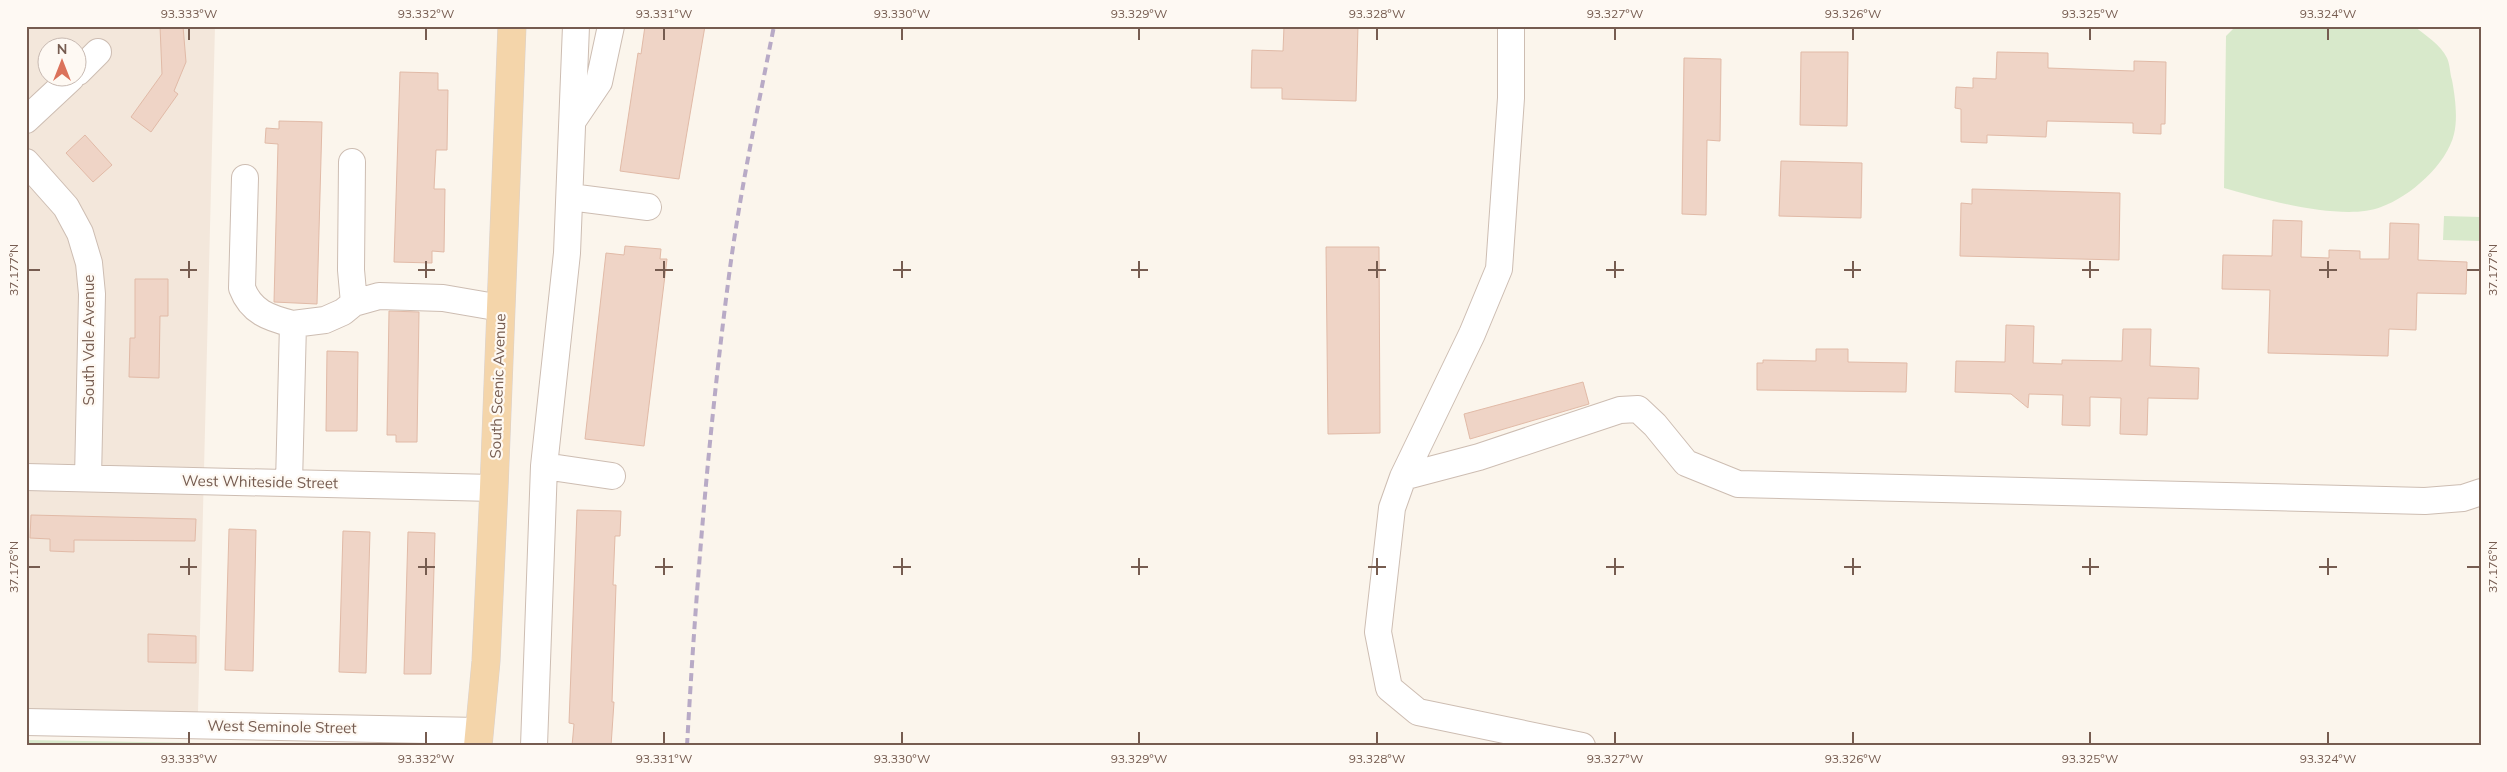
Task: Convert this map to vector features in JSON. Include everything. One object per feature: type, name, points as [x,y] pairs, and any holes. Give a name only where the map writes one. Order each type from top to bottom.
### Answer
[{"type":"main road","name":"South Scenic Avenue","points":[[478,738],[486,661],[512,26]]},
{"type":"street","points":[[534,746],[544,466],[567,253],[574,119],[576,26]]},
{"type":"street","points":[[574,119],[599,82],[611,26]]},
{"type":"street","points":[[1511,26],[1510,98],[1499,269],[1472,334],[1403,477],[1392,508],[1378,632],[1389,688],[1418,712],[1582,746]]},
{"type":"street","points":[[88,62],[98,52]]},
{"type":"street","points":[[26,120],[60,88]]},
{"type":"street","name":"South Vale Avenue","points":[[26,162],[66,207],[80,233],[89,263],[92,294],[88,478]]},
{"type":"street","points":[[352,162],[351,270],[354,302]]},
{"type":"street","points":[[246,178],[242,288],[246,301],[257,311],[271,318],[293,324],[325,320],[343,312],[354,302],[379,296],[444,298],[501,308]]},
{"type":"street","points":[[570,197],[648,207]]},
{"type":"street","points":[[289,483],[293,324]]},
{"type":"street","points":[[1403,477],[1479,457],[1620,410],[1638,409],[1655,425],[1686,463],[1738,484],[2426,501],[2463,498],[2481,492]]},
{"type":"street","points":[[544,466],[612,476]]},
{"type":"street","name":"West Whiteside Street","points":[[26,477],[494,488]]},
{"type":"street","name":"West Seminole Street","points":[[26,722],[478,738]]},
{"type":"shaded area","points":[[26,26],[215,26],[198,712],[26,709]]},
{"type":"green space","points":[[2236,26],[2414,26],[2441,49],[2449,63],[2455,100],[2456,121],[2454,134],[2444,157],[2426,178],[2404,196],[2381,207],[2365,211],[2346,212],[2303,207],[2259,198],[2224,188],[2226,36]]},
{"type":"green space","points":[[2444,216],[2481,217],[2481,241],[2443,240]]},
{"type":"green space","points":[[26,740],[368,746],[26,746]]},
{"type":"building","points":[[160,26],[183,26],[186,62],[174,91],[178,94],[151,132],[131,117],[162,74]]},
{"type":"building","points":[[645,26],[705,26],[679,179],[620,171],[638,53],[641,54]]},
{"type":"building","points":[[1284,26],[1358,26],[1356,101],[1282,99],[1282,88],[1251,88],[1252,50],[1283,51]]},
{"type":"building","points":[[1801,52],[1848,52],[1847,126],[1800,125]]},
{"type":"building","points":[[1997,52],[2048,53],[2048,68],[2134,71],[2134,61],[2166,62],[2165,124],[2161,124],[2161,134],[2133,133],[2133,123],[2047,121],[2046,137],[1987,135],[1987,143],[1961,142],[1961,109],[1955,108],[1956,87],[1973,88],[1973,78],[1996,79]]},
{"type":"building","points":[[1684,58],[1721,59],[1720,141],[1707,140],[1706,215],[1682,214]]},
{"type":"building","points":[[400,72],[438,73],[438,90],[448,90],[447,150],[436,150],[434,189],[445,189],[444,252],[432,251],[432,263],[394,262]]},
{"type":"building","points":[[279,121],[322,122],[317,304],[274,302],[278,144],[265,143],[266,128],[279,129]]},
{"type":"building","points":[[85,135],[112,165],[93,182],[66,153]]},
{"type":"building","points":[[1781,161],[1862,163],[1861,218],[1779,216]]},
{"type":"building","points":[[1972,189],[2120,193],[2119,260],[1960,256],[1961,203],[1972,204]]},
{"type":"building","points":[[2273,220],[2302,221],[2301,257],[2329,258],[2329,250],[2360,251],[2360,259],[2389,259],[2390,223],[2419,224],[2418,260],[2467,262],[2466,294],[2417,293],[2416,330],[2389,329],[2388,356],[2268,353],[2270,290],[2222,289],[2223,255],[2272,256]]},
{"type":"building","points":[[625,246],[661,249],[660,259],[667,259],[644,446],[585,439],[606,253],[624,255]]},
{"type":"building","points":[[1326,247],[1379,247],[1380,433],[1328,434]]},
{"type":"building","points":[[135,279],[168,279],[168,316],[160,316],[159,378],[129,377],[130,338],[135,338]]},
{"type":"building","points":[[389,311],[419,312],[417,442],[396,442],[396,435],[387,435]]},
{"type":"building","points":[[2006,325],[2034,326],[2033,363],[2062,364],[2062,360],[2122,361],[2123,329],[2151,329],[2150,366],[2199,368],[2198,399],[2148,398],[2147,435],[2120,434],[2121,398],[2090,397],[2090,426],[2062,425],[2063,395],[2029,394],[2028,408],[2011,394],[1955,392],[1956,361],[2005,362]]},
{"type":"building","points":[[1816,349],[1848,349],[1848,362],[1907,363],[1906,392],[1757,390],[1757,363],[1763,363],[1763,360],[1816,361]]},
{"type":"building","points":[[327,351],[358,352],[357,431],[326,431]]},
{"type":"building","points":[[1583,382],[1589,404],[1470,439],[1464,414]]},
{"type":"building","points":[[577,510],[621,511],[620,536],[615,536],[613,585],[616,585],[612,702],[614,702],[611,746],[572,746],[574,724],[569,723]]},
{"type":"building","points":[[31,515],[196,519],[195,541],[74,540],[74,552],[50,551],[50,539],[30,538]]},
{"type":"building","points":[[229,529],[256,530],[253,671],[225,670]]},
{"type":"building","points":[[343,531],[370,532],[366,673],[339,672]]},
{"type":"building","points":[[408,532],[435,533],[431,674],[404,674]]},
{"type":"building","points":[[148,634],[196,636],[196,663],[148,662]]},
{"type":"railway","points":[[687,746],[704,507],[722,328],[739,207],[774,26]]}]
